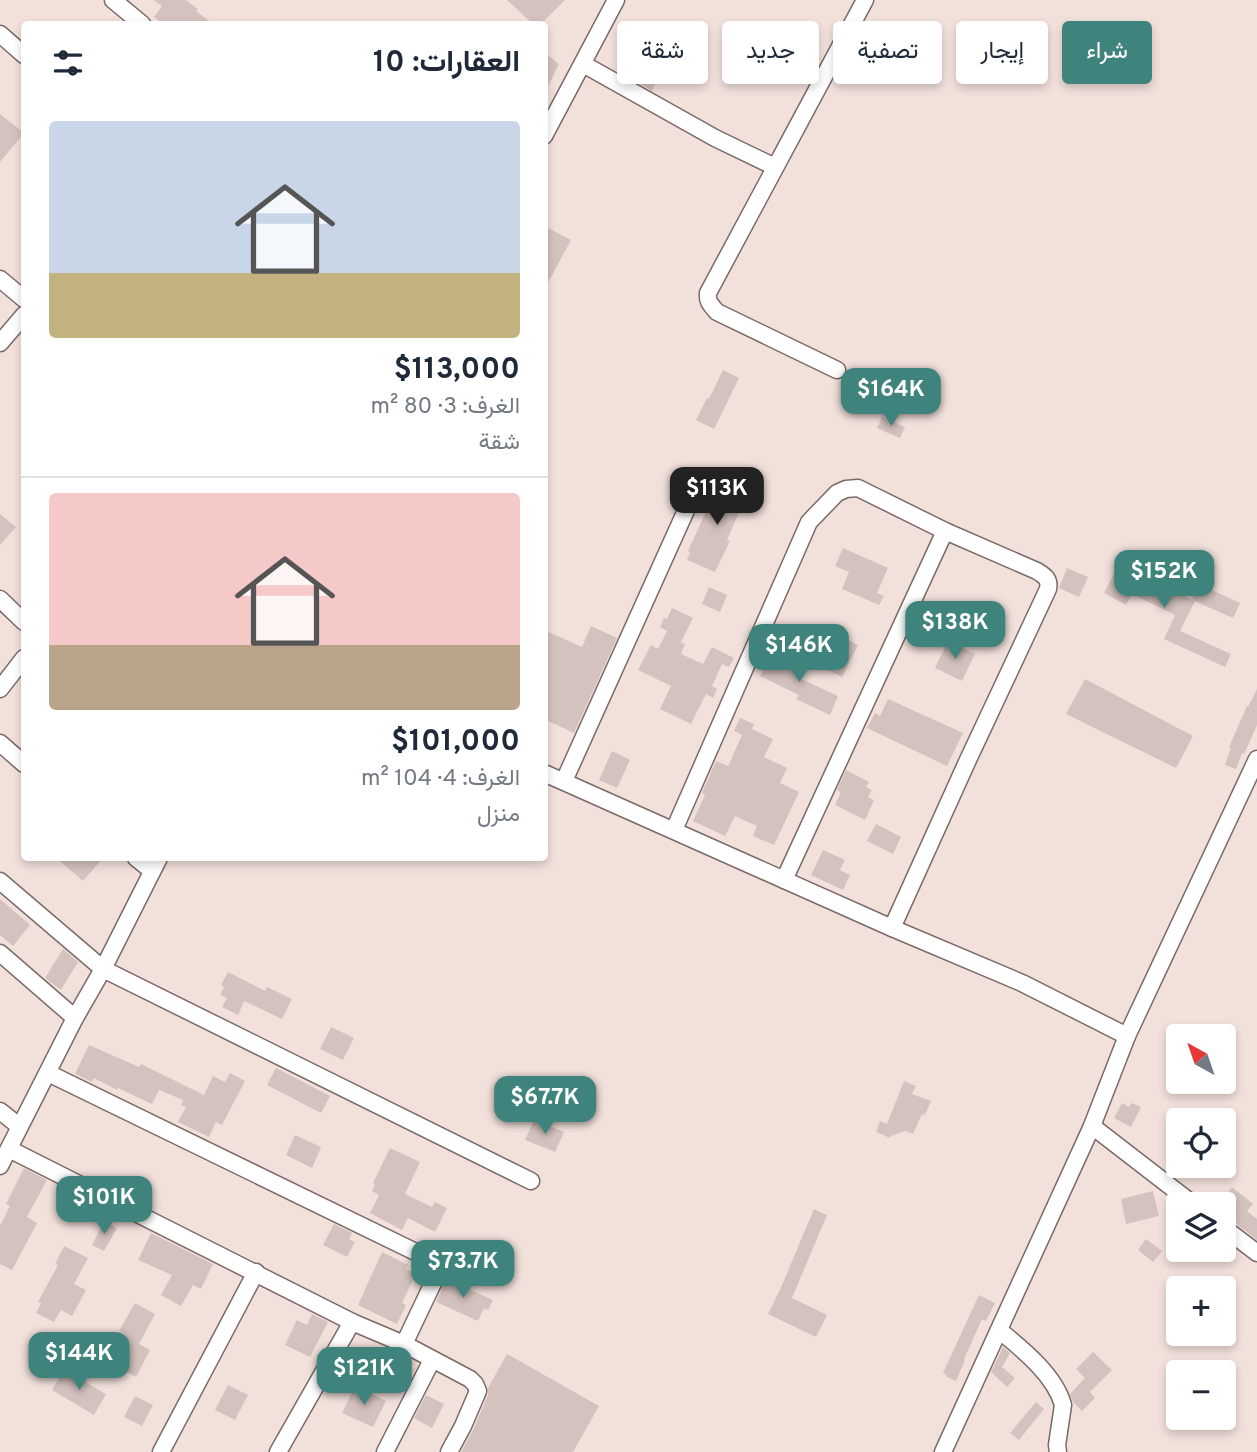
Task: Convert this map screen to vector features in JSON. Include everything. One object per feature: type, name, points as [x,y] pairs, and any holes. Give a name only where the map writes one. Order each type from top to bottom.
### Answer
[{"type":"street","points":[[113,0],[138,21]]},
{"type":"street","points":[[548,129],[616,0]]},
{"type":"street","points":[[837,370],[717,312],[708,299],[865,0]]},
{"type":"street","points":[[0,34],[21,52]]},
{"type":"street","points":[[583,64],[715,138],[775,167]]},
{"type":"street","points":[[0,279],[21,296]]},
{"type":"street","points":[[0,343],[21,318]]},
{"type":"street","points":[[564,781],[697,486]]},
{"type":"street","points":[[674,830],[809,522],[837,493],[858,488],[944,531],[1037,571],[1044,575],[1049,584],[892,928]]},
{"type":"street","points":[[784,880],[944,531]]},
{"type":"street","points":[[0,599],[21,619]]},
{"type":"street","points":[[0,689],[21,662]]},
{"type":"street","points":[[0,743],[21,761]]},
{"type":"street","points":[[943,1452],[1092,1126],[1127,1036],[1257,758]]},
{"type":"street","points":[[548,775],[1022,983],[1127,1036]]},
{"type":"street","points":[[0,1166],[155,864]]},
{"type":"street","points":[[0,881],[103,969],[531,1181]]},
{"type":"street","points":[[0,953],[75,1018]]},
{"type":"street","points":[[48,1073],[432,1260],[437,1272],[404,1344]]},
{"type":"street","points":[[0,1111],[19,1126]]},
{"type":"street","points":[[1092,1126],[1177,1192]]},
{"type":"street","points":[[9,1149],[470,1379],[478,1391],[449,1452]]},
{"type":"street","points":[[1236,1237],[1257,1253]]},
{"type":"street","points":[[161,1452],[256,1272]]},
{"type":"street","points":[[278,1452],[352,1322]]},
{"type":"street","points":[[999,1330],[1028,1354],[1061,1398],[1063,1405],[1058,1452]]},
{"type":"street","points":[[384,1452],[432,1360]]},
{"type":"building","points":[[154,0],[186,0],[209,21],[160,21],[154,17],[162,6]]},
{"type":"building","points":[[507,0],[565,0],[544,21],[530,21]]},
{"type":"building","points":[[548,55],[559,64],[548,86]]},
{"type":"building","points":[[640,84],[655,84],[652,91]]},
{"type":"building","points":[[0,114],[21,131],[21,137],[0,162]]},
{"type":"building","points":[[548,228],[571,240],[548,283]]},
{"type":"building","points":[[723,370],[739,378],[714,429],[696,420]]},
{"type":"building","points":[[854,384],[872,393],[864,409],[846,401]]},
{"type":"building","points":[[882,417],[905,427],[900,438],[877,428]]},
{"type":"building","points":[[729,480],[749,489],[727,540],[730,541],[715,572],[687,560],[688,551],[711,496],[719,499]]},
{"type":"building","points":[[0,514],[16,527],[0,545]]},
{"type":"building","points":[[843,548],[888,568],[877,593],[884,596],[879,605],[842,589],[849,572],[835,566]]},
{"type":"building","points":[[1119,564],[1195,601],[1180,631],[1231,654],[1225,667],[1164,639],[1175,615],[1132,594],[1126,605],[1104,593]]},
{"type":"building","points":[[1067,568],[1088,577],[1079,597],[1059,588]]},
{"type":"building","points":[[1199,584],[1240,603],[1233,618],[1192,600]]},
{"type":"building","points":[[709,587],[727,595],[720,612],[702,604]]},
{"type":"building","points":[[672,608],[693,618],[681,642],[685,644],[681,654],[703,664],[712,647],[734,658],[729,667],[722,664],[712,686],[717,689],[713,698],[706,694],[691,724],[660,709],[671,686],[638,670],[651,645],[658,649],[667,631],[660,627]]},
{"type":"building","points":[[591,626],[617,638],[574,733],[548,721],[548,632],[582,647]]},
{"type":"building","points":[[833,632],[858,645],[842,677],[817,664]]},
{"type":"building","points":[[948,641],[975,654],[962,681],[935,668]]},
{"type":"building","points":[[781,654],[805,666],[799,678],[838,696],[830,715],[796,699],[799,695],[760,676],[766,664],[770,666],[775,657],[779,659]]},
{"type":"building","points":[[1085,679],[1193,736],[1176,768],[1066,714]]},
{"type":"building","points":[[1257,689],[1257,725],[1236,769],[1225,765],[1231,748],[1229,747]]},
{"type":"building","points":[[888,699],[963,733],[947,766],[867,728],[875,713],[880,716]]},
{"type":"building","points":[[740,718],[754,724],[752,729],[773,739],[764,757],[787,768],[780,783],[799,792],[774,845],[753,836],[757,826],[735,816],[725,836],[693,821],[716,761],[728,766],[742,735],[734,731]]},
{"type":"building","points":[[612,751],[630,760],[617,788],[599,780]]},
{"type":"building","points":[[846,770],[869,782],[866,787],[872,790],[868,797],[874,800],[865,820],[835,805],[841,792],[837,790]]},
{"type":"building","points":[[876,824],[901,837],[893,854],[867,841]]},
{"type":"building","points":[[823,850],[845,860],[840,870],[850,875],[843,890],[811,875]]},
{"type":"building","points":[[60,861],[100,861],[83,881]]},
{"type":"building","points":[[0,899],[30,925],[13,946],[0,935]]},
{"type":"building","points":[[63,949],[78,962],[61,990],[45,978]]},
{"type":"building","points":[[228,972],[265,991],[267,987],[292,999],[282,1019],[244,1001],[238,1015],[222,1007],[227,998],[220,995],[224,987],[221,985]]},
{"type":"building","points":[[331,1027],[354,1038],[343,1060],[320,1049]]},
{"type":"building","points":[[89,1045],[139,1067],[141,1064],[204,1095],[213,1076],[225,1082],[230,1073],[245,1081],[222,1125],[216,1122],[209,1137],[178,1122],[186,1107],[181,1105],[183,1100],[159,1090],[152,1104],[94,1078],[92,1082],[75,1074]]},
{"type":"building","points":[[276,1068],[330,1096],[321,1113],[267,1085]]},
{"type":"building","points":[[904,1081],[916,1086],[912,1094],[931,1101],[913,1134],[905,1131],[890,1138],[876,1132],[880,1121],[887,1124]]},
{"type":"building","points":[[1122,1103],[1129,1107],[1131,1103],[1141,1107],[1131,1127],[1114,1118]]},
{"type":"building","points":[[534,1120],[564,1132],[555,1152],[525,1140]]},
{"type":"building","points":[[295,1135],[321,1147],[312,1168],[286,1155]]},
{"type":"building","points":[[390,1148],[420,1162],[405,1194],[432,1207],[435,1202],[447,1208],[435,1232],[408,1218],[402,1230],[370,1213],[379,1195],[372,1191],[375,1184],[373,1183]]},
{"type":"building","points":[[24,1168],[47,1180],[27,1217],[37,1223],[12,1270],[0,1264],[0,1226],[10,1206],[6,1204]]},
{"type":"building","points":[[1232,1187],[1253,1204],[1247,1211],[1257,1219],[1257,1240],[1236,1223],[1236,1192],[1228,1192]]},
{"type":"building","points":[[1153,1191],[1159,1216],[1126,1224],[1121,1199]]},
{"type":"building","points":[[814,1209],[827,1215],[792,1298],[827,1315],[816,1337],[768,1314]]},
{"type":"building","points":[[104,1222],[117,1228],[104,1251],[92,1245]]},
{"type":"building","points":[[334,1224],[352,1233],[349,1239],[355,1242],[347,1257],[323,1245]]},
{"type":"building","points":[[151,1233],[213,1264],[201,1289],[193,1285],[181,1306],[161,1295],[172,1275],[138,1260]]},
{"type":"building","points":[[1146,1239],[1162,1251],[1153,1262],[1138,1250]]},
{"type":"building","points":[[64,1246],[88,1258],[74,1284],[86,1290],[72,1316],[61,1310],[54,1322],[36,1313],[41,1303],[38,1302],[58,1265],[55,1264]]},
{"type":"building","points":[[382,1252],[408,1265],[406,1269],[416,1274],[402,1303],[406,1305],[397,1324],[358,1305]]},
{"type":"building","points":[[446,1279],[493,1300],[488,1310],[484,1308],[478,1321],[436,1302]]},
{"type":"building","points":[[979,1295],[995,1303],[986,1321],[982,1319],[956,1381],[943,1373]]},
{"type":"building","points":[[135,1303],[155,1314],[139,1344],[150,1350],[136,1377],[110,1363],[126,1335],[119,1331]]},
{"type":"building","points":[[312,1314],[328,1322],[310,1357],[285,1345],[297,1320],[307,1325]]},
{"type":"building","points":[[1003,1347],[1010,1353],[1002,1367],[1015,1378],[1007,1387],[991,1372]]},
{"type":"building","points":[[1093,1352],[1112,1370],[1090,1392],[1095,1398],[1082,1411],[1073,1402],[1070,1394],[1085,1378],[1076,1369]]},
{"type":"building","points":[[507,1354],[599,1406],[573,1452],[461,1452],[488,1395],[488,1388]]},
{"type":"building","points":[[64,1370],[106,1394],[94,1415],[52,1390]]},
{"type":"building","points":[[228,1385],[248,1395],[235,1420],[215,1410]]},
{"type":"building","points":[[355,1386],[386,1401],[373,1427],[342,1413]]},
{"type":"building","points":[[426,1395],[444,1404],[432,1428],[414,1418]]},
{"type":"building","points":[[135,1396],[153,1405],[142,1426],[124,1417]]},
{"type":"building","points":[[1036,1402],[1044,1409],[1019,1440],[1010,1433]]}]
